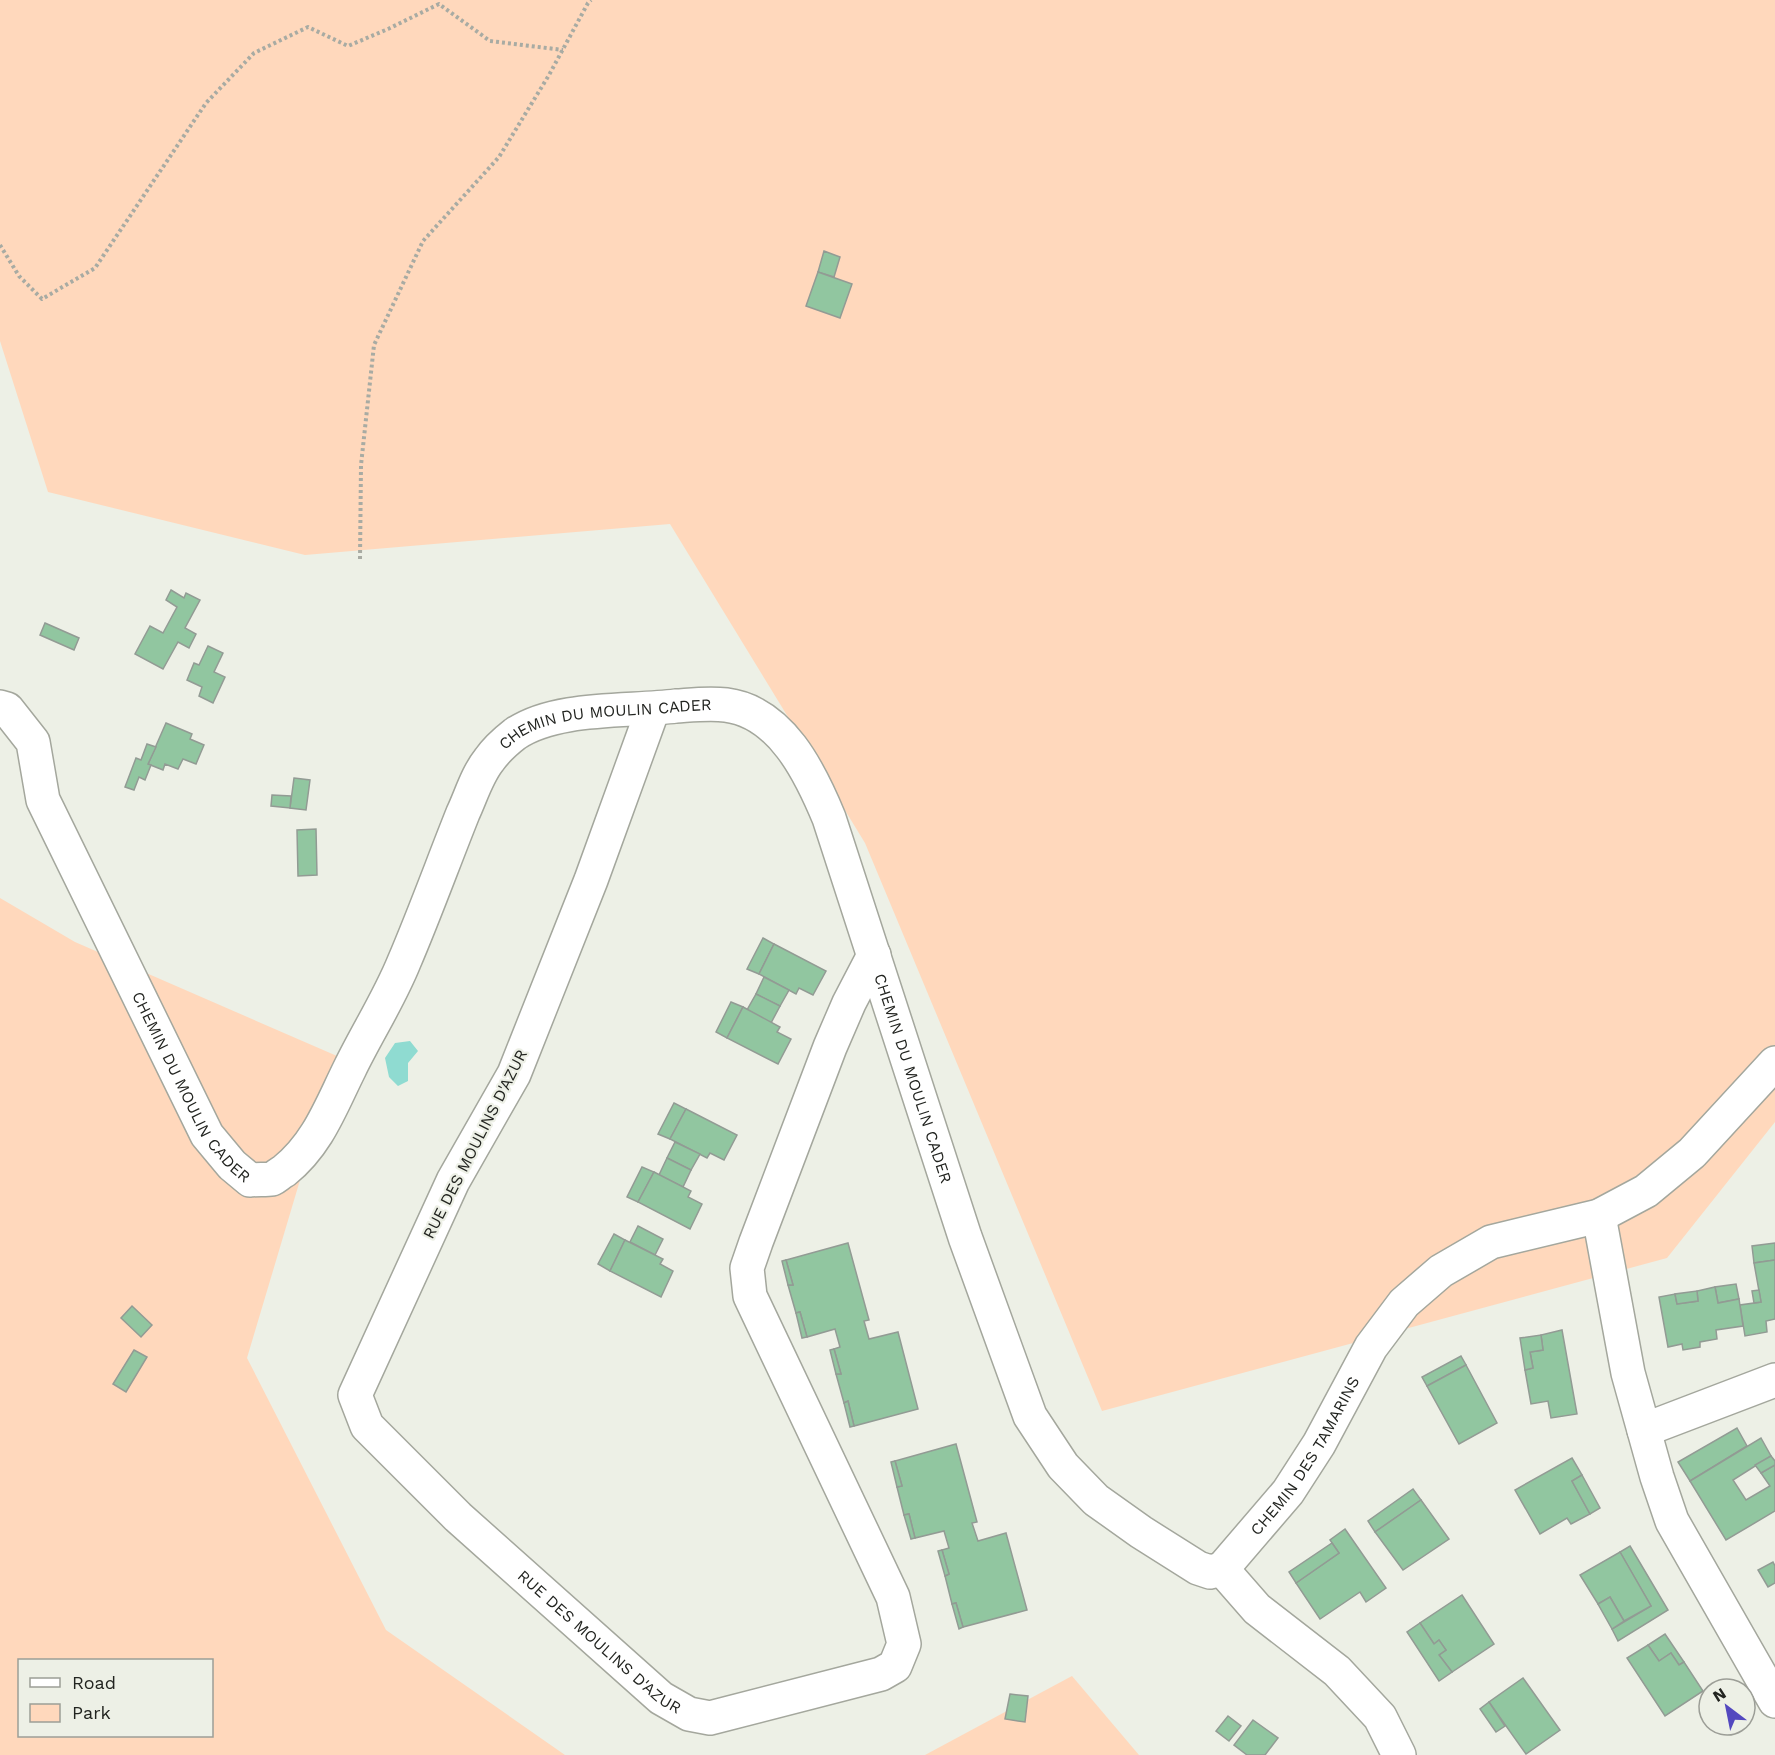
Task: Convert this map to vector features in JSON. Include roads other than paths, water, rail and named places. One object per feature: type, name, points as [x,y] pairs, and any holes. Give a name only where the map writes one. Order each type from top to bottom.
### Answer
[{"type":"street","name":"CHEMIN DU MOULIN CADER","points":[[0,707],[7,709],[33,742],[42,800],[207,1135],[232,1165],[250,1180],[274,1178],[295,1162],[320,1130],[404,964],[478,778],[500,747],[516,734],[538,722],[564,715],[703,704],[728,705],[754,714],[771,724],[804,765],[818,789],[844,861],[965,1237],[1030,1416],[1063,1466],[1096,1500],[1149,1538],[1198,1568],[1210,1572],[1222,1569]]},
{"type":"street","name":"RUE DES MOULINS D'AZUR","points":[[653,709],[591,880],[514,1074],[453,1181],[355,1395],[367,1426],[458,1517],[661,1698],[689,1714],[710,1718],[881,1674],[895,1665],[904,1644],[893,1597],[750,1296],[747,1268],[830,1047],[849,1003],[874,956]]},
{"type":"street","name":"CHEMIN DES TAMARINS","points":[[1222,1569],[1288,1492],[1320,1443],[1371,1347],[1404,1303],[1441,1271],[1491,1242],[1599,1216],[1646,1191],[1692,1153],[1775,1063]]},
{"type":"street","points":[[1599,1216],[1628,1373],[1672,1521],[1775,1701]]},
{"type":"street","points":[[1644,1430],[1775,1380]]},
{"type":"street","points":[[1222,1569],[1257,1609],[1337,1671],[1380,1717],[1399,1755]]},
{"type":"water","points":[[410,1041],[418,1051],[408,1063],[408,1081],[398,1086],[389,1077],[385,1058],[395,1043]]}]
